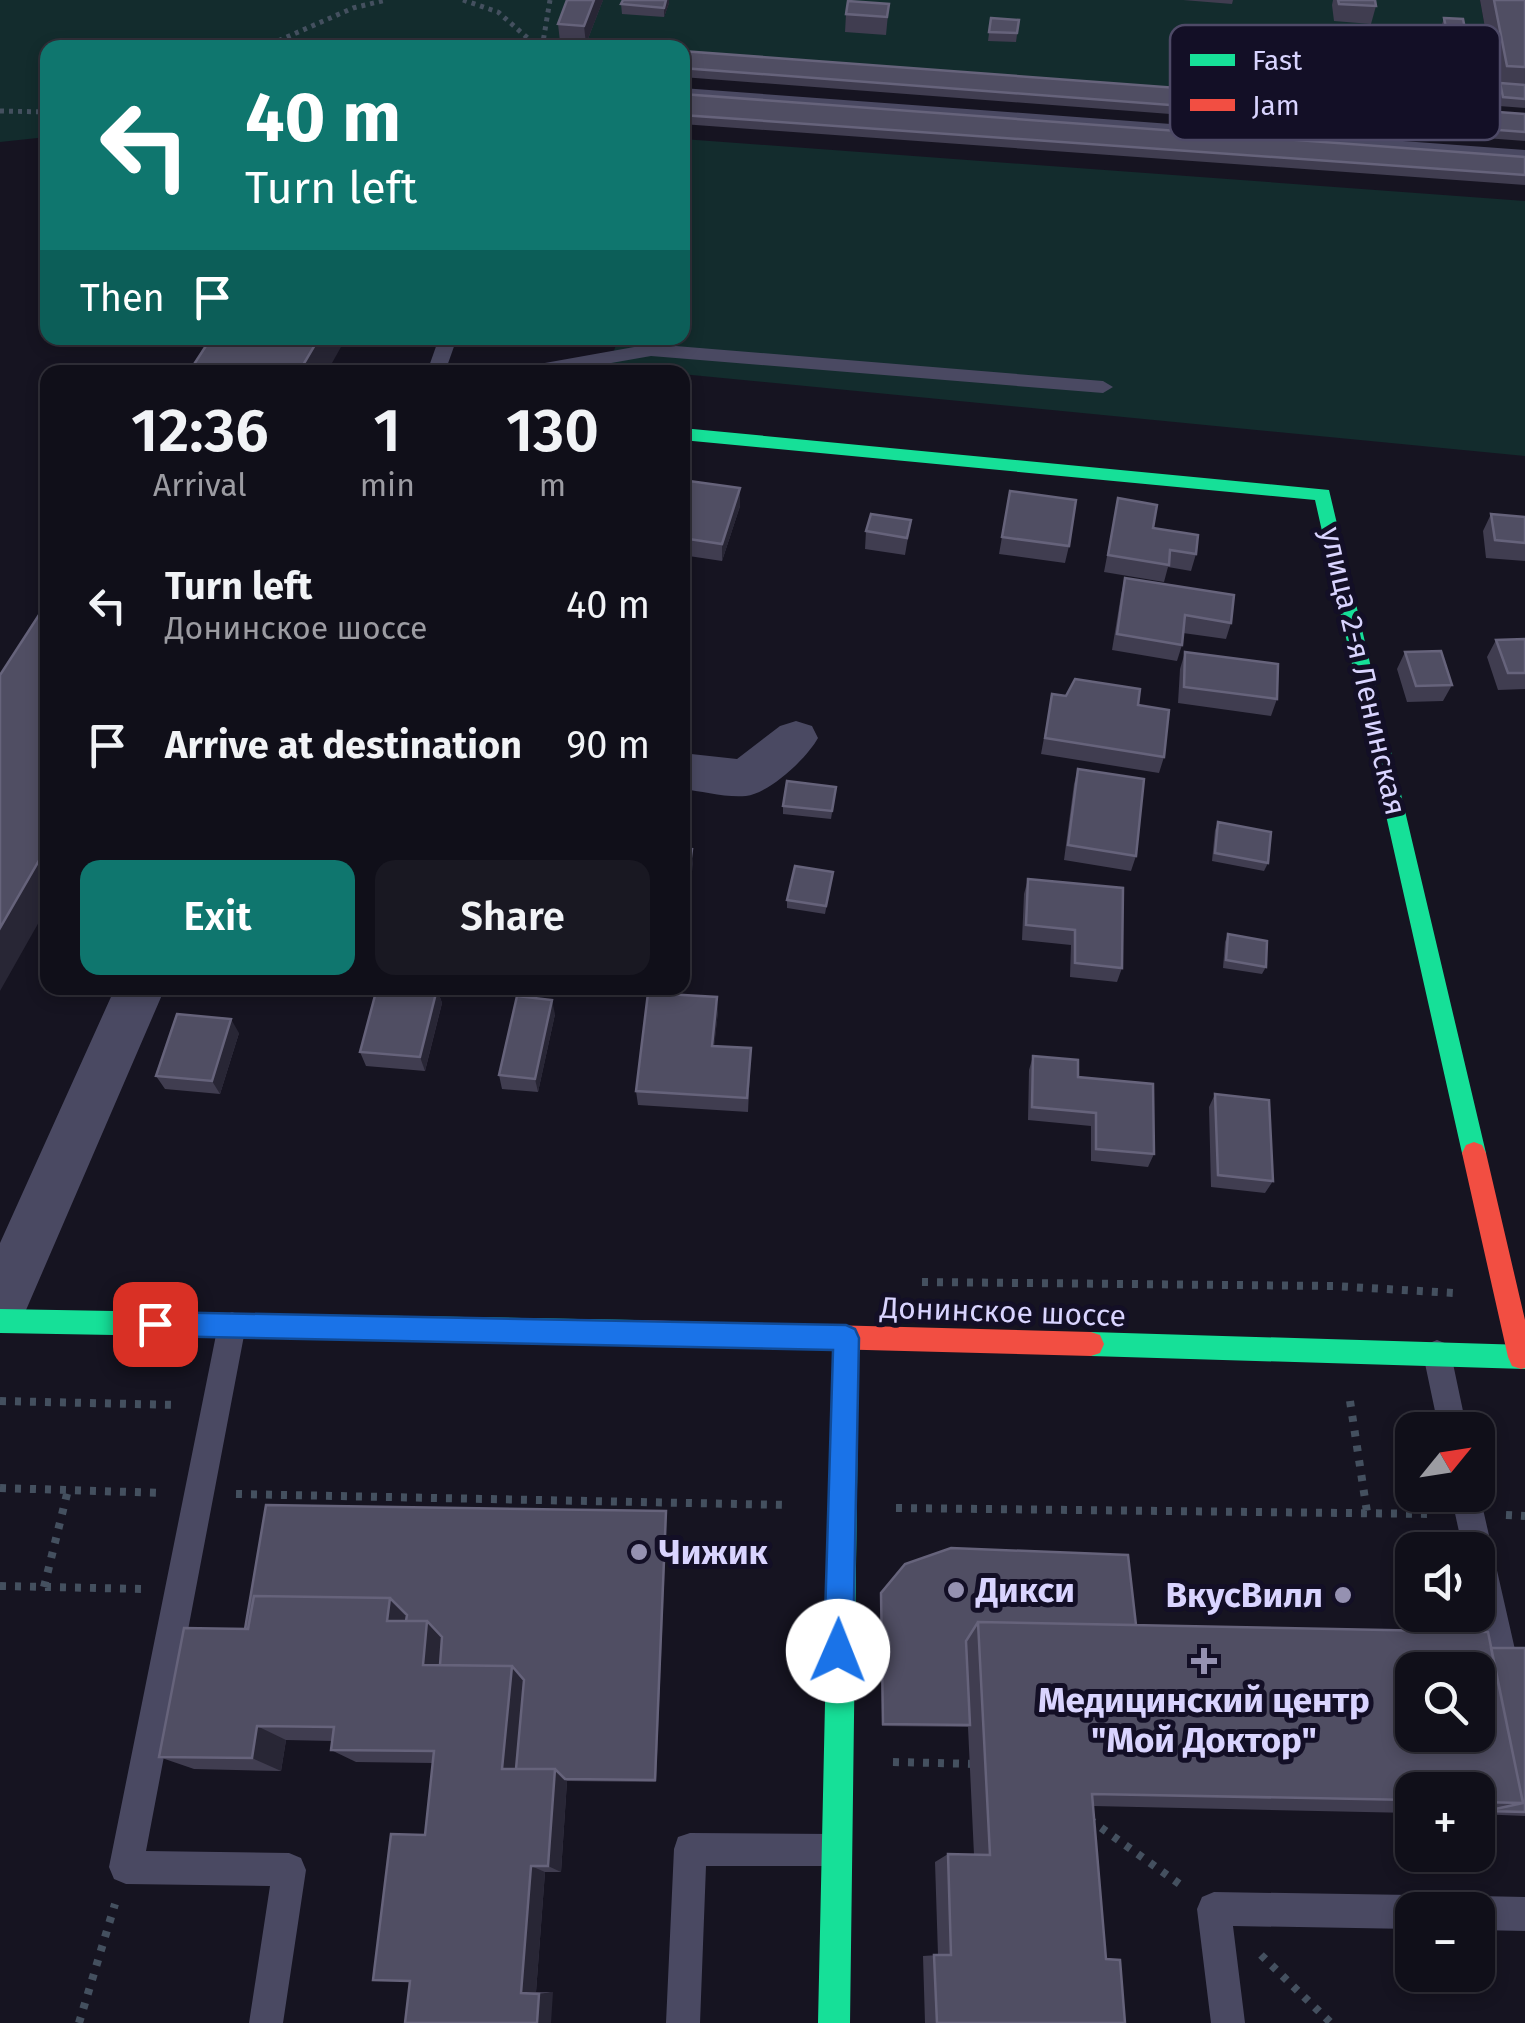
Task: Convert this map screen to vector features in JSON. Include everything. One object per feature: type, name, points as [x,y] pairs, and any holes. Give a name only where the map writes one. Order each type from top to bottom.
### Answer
[{"type":"street","name":"улица 2-я Ленинская","points":[[690,435],[1323,494],[1523,1357]]},
{"type":"street","points":[[690,772],[745,778],[796,738]]},
{"type":"street","points":[[0,1305],[137,995]]},
{"type":"street","name":"Донинское шоссе","points":[[0,1321],[1523,1357]]},
{"type":"street","points":[[834,2023],[846,1338]]},
{"type":"lane","points":[[690,94],[1170,128]]},
{"type":"lane","points":[[1332,140],[1525,154]]},
{"type":"lane","points":[[567,365],[651,350],[1103,387]]},
{"type":"lane","points":[[232,1325],[126,1866],[288,1870],[266,2023]]},
{"type":"lane","points":[[1437,1354],[1449,1412]]},
{"type":"lane","points":[[1470,1512],[1500,1654]]},
{"type":"lane","points":[[683,2023],[690,1849],[836,1850]]},
{"type":"lane","points":[[1228,2023],[1214,1909],[1395,1912]]},
{"type":"lane","points":[[1495,1913],[1525,1914]]},
{"type":"path","points":[[280,40],[352,8],[386,0]]},
{"type":"path","points":[[463,0],[498,12],[531,40]]},
{"type":"path","points":[[542,40],[550,0]]},
{"type":"path","points":[[0,111],[40,112]]},
{"type":"path","points":[[0,1402],[216,1405]]},
{"type":"path","points":[[0,1488],[200,1494]]},
{"type":"path","points":[[44,1587],[68,1490]]},
{"type":"path","points":[[0,1586],[180,1590]]},
{"type":"path","points":[[837,1760],[988,1765]]},
{"type":"path","points":[[1086,1817],[1214,1909],[1331,2023]]},
{"type":"path","points":[[79,2023],[126,1866]]},
{"type":"green space","points":[[0,0],[1480,0],[1485,25],[1170,25],[1170,97],[690,61],[690,40],[40,40],[40,138],[0,142]]},
{"type":"green space","points":[[690,140],[1525,201],[1525,456],[690,375],[690,365],[610,365],[616,345],[690,345]]},
{"type":"building","points":[[567,0],[594,0],[584,26],[558,24]]},
{"type":"building","points":[[623,0],[666,0],[664,8],[621,4]]},
{"type":"building","points":[[1338,0],[1375,0],[1376,6],[1339,4]]},
{"type":"building","points":[[1494,0],[1525,0],[1525,67],[1507,66]]},
{"type":"building","points":[[848,1],[889,4],[887,17],[846,14]]},
{"type":"building","points":[[991,18],[1019,20],[1017,33],[989,32]]},
{"type":"building","points":[[1444,18],[1463,19],[1464,25],[1445,25]]},
{"type":"building","points":[[690,52],[1170,87],[1170,105],[690,69]]},
{"type":"building","points":[[1500,83],[1525,85],[1525,99],[1503,97]]},
{"type":"building","points":[[690,95],[1170,130],[1170,140],[1298,140],[1525,157],[1525,175],[690,116]]},
{"type":"building","points":[[1500,112],[1525,114],[1525,132],[1500,130]]},
{"type":"building","points":[[206,345],[315,345],[303,365],[194,365]]},
{"type":"building","points":[[690,481],[740,488],[722,544],[690,539]]},
{"type":"building","points":[[1010,491],[1076,500],[1069,546],[1002,537]]},
{"type":"building","points":[[1118,498],[1157,505],[1153,528],[1198,535],[1196,554],[1170,550],[1169,565],[1108,555]]},
{"type":"building","points":[[871,514],[911,520],[907,538],[866,531]]},
{"type":"building","points":[[1491,514],[1525,517],[1525,543],[1495,540]]},
{"type":"building","points":[[1125,578],[1234,595],[1231,623],[1185,615],[1182,645],[1117,634]]},
{"type":"building","points":[[40,613],[40,859],[0,928],[0,675]]},
{"type":"building","points":[[1525,639],[1525,673],[1508,673],[1496,640]]},
{"type":"building","points":[[1441,651],[1452,685],[1416,686],[1405,652]]},
{"type":"building","points":[[1185,652],[1278,664],[1277,699],[1184,687]]},
{"type":"building","points":[[1075,679],[1140,689],[1138,705],[1169,710],[1164,757],[1045,738],[1052,694],[1066,696]]},
{"type":"building","points":[[1078,769],[1144,779],[1136,856],[1068,845]]},
{"type":"building","points":[[787,781],[836,787],[832,811],[783,806]]},
{"type":"building","points":[[1218,822],[1271,832],[1268,863],[1215,853]]},
{"type":"building","points":[[795,866],[833,872],[826,906],[787,900]]},
{"type":"building","points":[[1028,879],[1123,888],[1122,968],[1075,963],[1075,930],[1026,925]]},
{"type":"building","points":[[1228,934],[1267,941],[1266,967],[1226,960]]},
{"type":"building","points":[[375,995],[436,995],[420,1057],[360,1052]]},
{"type":"building","points":[[648,995],[717,997],[712,1046],[751,1048],[747,1098],[636,1091]]},
{"type":"building","points":[[517,996],[552,1000],[535,1079],[499,1075]]},
{"type":"building","points":[[177,1014],[231,1019],[212,1081],[156,1076]]},
{"type":"building","points":[[1033,1056],[1078,1060],[1078,1077],[1153,1084],[1154,1154],[1096,1149],[1096,1113],[1032,1107]]},
{"type":"building","points":[[1215,1094],[1269,1100],[1273,1181],[1218,1175]]},
{"type":"building","points":[[266,1505],[666,1511],[655,1780],[565,1779],[555,1769],[516,1769],[524,1680],[512,1666],[440,1665],[442,1637],[427,1621],[406,1621],[407,1615],[390,1598],[254,1596],[245,1629]]},
{"type":"building","points":[[951,1548],[1128,1555],[1136,1625],[978,1622],[966,1641],[970,1725],[883,1724],[881,1593],[905,1564]]},
{"type":"building","points":[[254,1596],[390,1598],[387,1621],[427,1621],[423,1665],[512,1666],[502,1769],[555,1769],[548,1866],[531,1866],[521,1993],[539,1994],[537,2023],[405,2023],[410,1981],[373,1980],[391,1834],[425,1835],[434,1751],[331,1750],[334,1727],[257,1726],[252,1758],[159,1757],[184,1628],[248,1629]]},
{"type":"building","points":[[978,1622],[1488,1632],[1492,1652],[1395,1652],[1395,1752],[1495,1752],[1495,1666],[1523,1803],[1495,1802],[1495,1772],[1395,1772],[1395,1800],[1092,1794],[1106,1959],[1120,1960],[1125,2023],[937,2023],[934,1955],[951,1955],[948,1854],[990,1855]]},
{"type":"building","points":[[1491,1648],[1525,1648],[1525,1812],[1495,1811],[1523,1803],[1495,1652]]},
{"type":"traffic: fast","points":[[690,435],[1323,494],[1474,1153]]},
{"type":"traffic: fast","points":[[0,1321],[635,1332]]},
{"type":"traffic: fast","points":[[834,2023],[846,1338]]},
{"type":"traffic: fast","points":[[1091,1344],[1525,1357]]},
{"type":"traffic: jam","points":[[1474,1153],[1521,1357]]},
{"type":"traffic: jam","points":[[635,1332],[1091,1344]]},
{"type":"place","name":"Чижик","points":[[639,1552]]},
{"type":"place","name":"Дикси","points":[[956,1590]]},
{"type":"place","name":"ВкусВилл","points":[[1343,1595]]},
{"type":"place","name":"Медицинский центр \"Мой Доктор\"","points":[[1204,1661]]},
{"type":"route","points":[[155,1324],[846,1338],[838,1651]]}]
